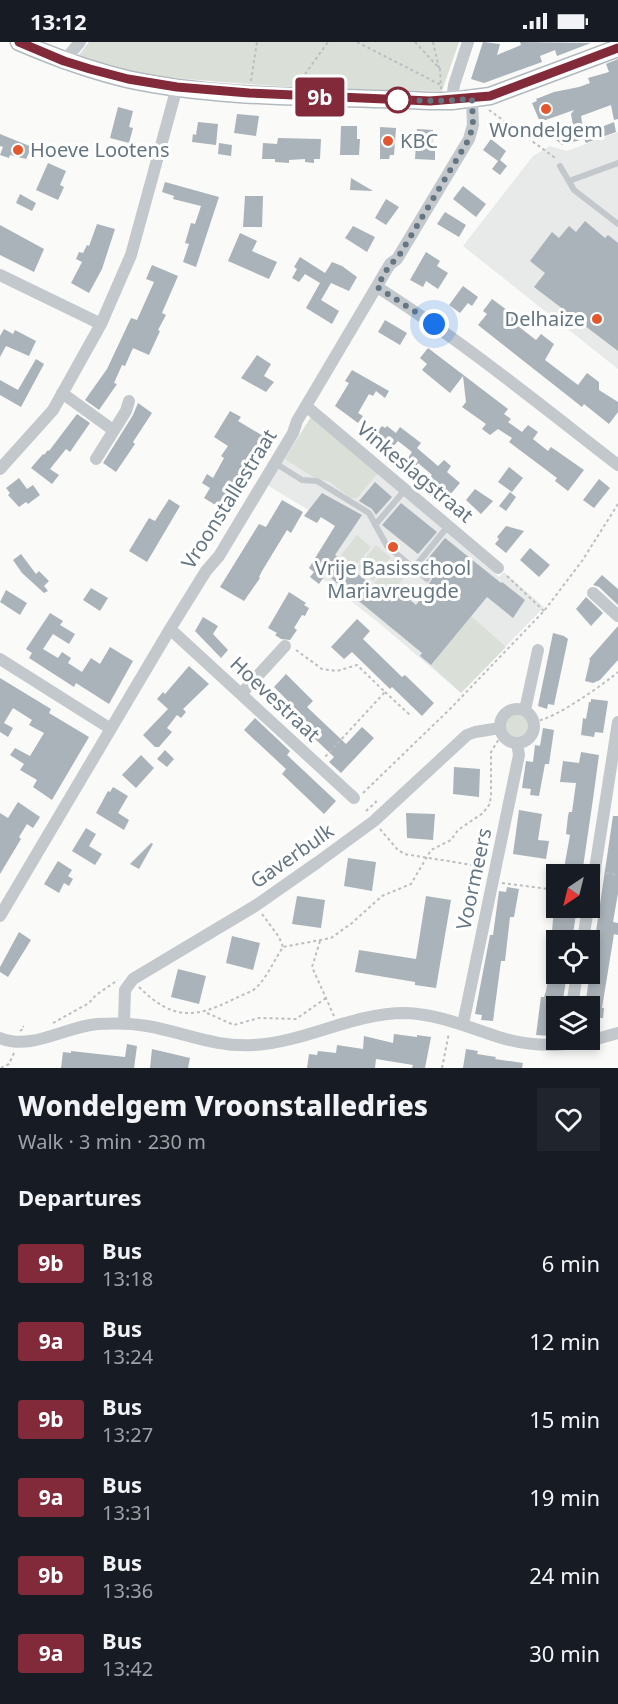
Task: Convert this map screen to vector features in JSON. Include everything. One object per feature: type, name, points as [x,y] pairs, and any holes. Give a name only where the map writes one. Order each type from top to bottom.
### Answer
[{"type":"street","points":[[19,42],[90,69],[128,79],[177,87],[290,95],[442,95],[472,99],[496,94],[618,48]]},
{"type":"street","points":[[64,61],[80,42]]},
{"type":"street","points":[[442,95],[454,85],[468,42]]},
{"type":"street","points":[[0,469],[53,410],[101,324],[131,255],[177,87]]},
{"type":"street","name":"Vroonstallestraat","points":[[0,916],[170,629],[206,571],[219,556],[293,433],[297,421],[390,264],[397,259],[469,139],[473,125],[472,99]]},
{"type":"street","points":[[0,275],[101,324]]},
{"type":"street","points":[[377,287],[417,312],[469,350],[618,465]]},
{"type":"street","points":[[62,393],[113,430]]},
{"type":"street","points":[[96,459],[126,411],[129,401]]},
{"type":"street","name":"Vinkeslagstraat","points":[[306,406],[498,568]]},
{"type":"street","points":[[593,593],[618,616]]},
{"type":"street","name":"Hoevestraat","points":[[170,629],[355,799]]},
{"type":"street","points":[[241,694],[285,646]]},
{"type":"street","points":[[525,710],[538,650]]},
{"type":"street","points":[[0,659],[111,729]]},
{"type":"street","points":[[516,709],[525,710],[534,721],[534,731],[523,742],[508,741],[501,731],[501,720],[507,712],[516,709]]},
{"type":"street","points":[[596,864],[618,722]]},
{"type":"street","name":"Gaverbulk","points":[[133,980],[255,906],[318,862],[467,735],[475,732],[501,731]]},
{"type":"street","name":"Voormeers","points":[[457,1022],[496,869],[519,755],[517,743]]},
{"type":"street","points":[[124,1023],[125,990],[133,980]]},
{"type":"street","points":[[0,1038],[15,1042],[36,1041],[66,1030],[94,1024],[124,1023],[149,1026],[199,1040],[253,1046],[381,1014],[408,1013],[457,1022],[504,1038],[546,1044]]},
{"type":"street","points":[[600,1038],[618,1033]]},
{"type":"lane","points":[[569,182],[618,163]]},
{"type":"lane","points":[[560,166],[574,190],[618,224]]},
{"type":"lane","points":[[275,463],[302,480],[317,481],[369,513],[387,546],[427,579]]},
{"type":"lane","points":[[375,525],[405,490]]},
{"type":"lane","points":[[414,568],[448,525]]},
{"type":"path","points":[[249,93],[257,42]]},
{"type":"path","points":[[290,95],[328,42]]},
{"type":"path","points":[[357,42],[442,95]]},
{"type":"path","points":[[415,42],[440,69]]},
{"type":"path","points":[[433,42],[440,69],[442,95]]},
{"type":"path","points":[[489,110],[554,157],[560,166]]},
{"type":"path","points":[[496,869],[404,854],[397,849],[355,799],[450,709],[544,611],[582,561],[618,504]]},
{"type":"path","points":[[498,568],[544,611]]},
{"type":"path","points":[[285,646],[300,652],[322,669],[338,671],[357,665],[411,716]]},
{"type":"path","points":[[534,721],[538,722],[551,716],[618,672]]},
{"type":"path","points":[[318,765],[385,692]]},
{"type":"path","points":[[206,1013],[258,987],[283,947],[331,938],[382,896],[411,884],[424,858],[431,850],[452,840],[458,830],[483,813],[489,805],[491,752],[501,731]]},
{"type":"path","points":[[370,816],[375,800]]},
{"type":"path","points":[[493,882],[546,889]]},
{"type":"path","points":[[255,906],[279,937],[283,947]]},
{"type":"path","points":[[320,940],[312,967],[337,1025]]},
{"type":"path","points":[[47,1026],[89,1003],[96,995],[126,976],[133,980],[153,1001],[165,1008],[181,1013],[206,1013],[234,1025],[259,1018],[296,1019],[326,998]]},
{"type":"path","points":[[442,1068],[457,1022]]},
{"type":"path","points":[[1,1068],[9,1064],[12,1059],[15,1042]]},
{"type":"shaded area","points":[[89,42],[459,42],[442,91],[277,86],[149,74],[113,67],[79,55]]},
{"type":"shaded area","points":[[618,132],[618,369],[463,246],[533,156],[550,146],[567,151]]},
{"type":"shaded area","name":"Vrije Basisschool Mariavreugde","points":[[311,417],[499,577],[504,572],[544,607],[461,693],[379,623],[309,568],[335,526],[267,485]]},
{"type":"shaded area","points":[[311,417],[378,473],[357,498],[350,498],[330,482],[313,477],[285,459]]},
{"type":"shaded area","points":[[357,535],[371,547],[355,567],[341,555]]},
{"type":"shaded area","points":[[376,545],[391,558],[373,581],[357,568]]},
{"type":"shaded area","points":[[393,559],[408,572],[390,596],[374,583]]},
{"type":"shaded area","points":[[471,616],[506,647],[461,693],[431,665]]},
{"type":"shaded area","points":[[517,715],[526,718],[529,727],[526,736],[517,739],[508,736],[505,727],[508,718]]},
{"type":"building","points":[[483,42],[500,44],[497,55],[521,45],[520,42],[591,43],[557,56],[555,50],[540,56],[542,62],[484,83],[471,79]]},
{"type":"building","points":[[618,59],[618,119],[614,120],[611,105],[581,116],[584,134],[614,122],[616,132],[586,143],[584,139],[562,145],[552,136],[574,131],[571,114],[574,110],[540,122],[532,103],[554,92],[590,83],[588,78],[609,72],[606,64]]},
{"type":"building","points":[[118,107],[133,111],[129,127],[133,128],[129,143],[110,138]]},
{"type":"building","points":[[237,114],[259,116],[256,136],[234,133]]},
{"type":"building","points":[[198,122],[218,124],[216,145],[192,142],[193,134],[196,135]]},
{"type":"building","points":[[341,126],[357,126],[357,139],[360,139],[359,155],[340,155]]},
{"type":"building","name":"KBC","points":[[380,127],[396,128],[394,155],[390,155],[389,159],[380,159]]},
{"type":"building","points":[[417,129],[433,130],[432,147],[435,148],[435,160],[415,159]]},
{"type":"building","name":"Hoeve Lootens","points":[[0,134],[32,147],[26,159],[0,155],[3,147],[0,146]]},
{"type":"building","points":[[278,138],[321,139],[320,159],[314,159],[314,163],[305,162],[305,159],[289,160],[289,163],[275,162],[275,159],[262,159],[263,143],[277,144]]},
{"type":"building","points":[[491,139],[506,151],[500,160],[507,166],[500,175],[492,169],[498,161],[483,150]]},
{"type":"building","points":[[219,143],[232,145],[231,156],[218,154]]},
{"type":"building","points":[[48,163],[66,171],[60,185],[64,187],[58,200],[36,190]]},
{"type":"building","points":[[351,178],[373,191],[350,190]]},
{"type":"building","points":[[165,182],[219,197],[196,267],[183,262],[189,244],[185,243],[191,223],[195,224],[201,206],[173,199],[174,196],[162,192]]},
{"type":"building","points":[[463,186],[486,204],[476,217],[453,199]]},
{"type":"building","points":[[20,194],[36,203],[32,211],[16,203]]},
{"type":"building","points":[[245,196],[263,196],[262,227],[243,227]]},
{"type":"building","points":[[386,199],[399,207],[386,225],[375,218]]},
{"type":"building","points":[[445,212],[466,225],[459,237],[437,224]]},
{"type":"building","name":"Delhaize","points":[[585,221],[605,238],[608,235],[618,243],[618,351],[534,287],[545,273],[530,261],[552,232],[559,238],[569,226],[576,232]]},
{"type":"building","points":[[97,224],[115,229],[102,269],[89,293],[71,283],[82,262],[76,259],[79,252],[83,253],[87,245],[89,246]]},
{"type":"building","points":[[0,225],[44,249],[34,272],[0,255]]},
{"type":"building","points":[[353,226],[375,237],[367,252],[345,238]]},
{"type":"building","points":[[240,233],[257,241],[252,251],[277,262],[269,279],[228,261]]},
{"type":"building","points":[[426,252],[440,261],[437,266],[448,273],[438,289],[426,281],[423,287],[410,280]]},
{"type":"building","points":[[300,257],[325,273],[332,262],[357,277],[349,291],[331,283],[321,300],[339,311],[332,324],[306,308],[320,283],[305,274],[299,282],[292,278],[297,269],[294,267]]},
{"type":"building","points":[[152,265],[178,276],[162,313],[166,315],[149,355],[133,348],[114,383],[117,384],[99,410],[85,400],[107,369],[131,318],[137,320],[154,282],[146,279]]},
{"type":"building","points":[[463,286],[478,297],[472,306],[468,303],[460,313],[449,305]]},
{"type":"building","points":[[492,299],[518,318],[514,323],[536,340],[541,334],[554,344],[545,360],[578,385],[587,373],[599,382],[599,390],[618,402],[618,412],[609,424],[584,404],[582,407],[478,325],[487,314],[483,311]]},
{"type":"building","points":[[385,320],[407,333],[400,345],[378,332]]},
{"type":"building","points":[[4,329],[13,334],[15,330],[36,341],[29,356],[6,346],[0,357],[0,336]]},
{"type":"building","points":[[428,348],[508,409],[504,414],[511,419],[508,422],[522,432],[528,425],[538,432],[533,439],[548,451],[551,447],[584,470],[568,491],[555,481],[557,478],[509,442],[512,438],[498,429],[490,435],[482,429],[486,424],[462,407],[466,402],[463,376],[450,393],[422,370],[427,364],[420,358]]},
{"type":"building","points":[[257,355],[271,364],[264,376],[274,382],[266,392],[241,378]]},
{"type":"building","points":[[36,359],[44,364],[21,407],[0,395],[0,380],[18,390]]},
{"type":"building","points":[[352,370],[389,391],[385,398],[376,391],[373,396],[369,394],[358,413],[363,416],[358,423],[335,406],[349,383],[345,381]]},
{"type":"building","points":[[138,403],[152,413],[116,472],[103,463]]},
{"type":"building","points":[[230,411],[241,417],[238,421],[265,437],[222,509],[204,498],[210,488],[202,483],[207,474],[213,478],[224,458],[221,456],[228,446],[214,437]]},
{"type":"building","points":[[77,414],[90,423],[70,452],[66,449],[50,469],[59,475],[52,484],[31,468],[43,454],[49,451]]},
{"type":"building","points":[[382,426],[385,428],[387,426],[396,433],[400,427],[421,443],[417,448],[438,466],[444,460],[451,466],[447,472],[460,483],[449,496],[430,485],[434,482],[429,478],[432,475],[418,463],[413,470],[405,463],[412,452],[398,441],[390,450],[373,437]]},
{"type":"building","points":[[509,467],[523,478],[512,492],[498,482]]},
{"type":"building","points":[[19,478],[27,489],[33,485],[40,495],[28,504],[26,502],[19,507],[8,495],[10,493],[6,488]]},
{"type":"building","points":[[599,479],[610,488],[594,508],[583,500]]},
{"type":"building","points":[[375,482],[392,497],[376,515],[372,509],[359,501]]},
{"type":"building","points":[[475,489],[493,501],[481,514],[466,500]]},
{"type":"building","points":[[510,492],[516,497],[506,511],[499,506]]},
{"type":"building","points":[[322,493],[362,515],[335,555],[392,602],[401,592],[416,605],[427,591],[432,579],[431,575],[421,567],[445,538],[525,600],[513,618],[487,597],[431,665],[420,656],[422,653],[326,574],[319,584],[310,577],[314,572],[309,568],[335,526],[321,517],[317,523],[304,516]]},
{"type":"building","points":[[169,499],[180,506],[147,562],[129,551],[149,518],[155,521]]},
{"type":"building","points":[[282,500],[303,512],[291,533],[287,530],[244,601],[220,587],[259,524],[266,527]]},
{"type":"building","points":[[401,503],[437,532],[418,554],[382,525]]},
{"type":"building","points":[[506,526],[524,531],[506,553],[495,544],[499,539],[497,537]]},
{"type":"building","points":[[530,548],[550,565],[539,577],[520,560]]},
{"type":"building","points":[[21,554],[36,574],[39,571],[49,581],[44,586],[48,591],[44,593],[22,573],[13,560]]},
{"type":"building","points":[[602,575],[618,589],[618,605],[599,587],[593,585]]},
{"type":"building","points":[[91,588],[108,598],[100,611],[83,600]]},
{"type":"building","points":[[6,590],[27,603],[20,615],[0,602]]},
{"type":"building","points":[[289,592],[306,603],[304,605],[309,608],[294,628],[297,630],[290,640],[281,639],[275,635],[277,633],[268,628]]},
{"type":"building","points":[[586,597],[603,613],[591,626],[576,609]]},
{"type":"building","points":[[50,613],[63,621],[60,625],[75,634],[69,644],[53,634],[43,649],[58,658],[62,652],[71,658],[68,663],[82,672],[91,658],[100,664],[110,647],[133,661],[109,704],[76,683],[74,687],[29,658],[32,653],[26,649]]},
{"type":"building","points":[[203,617],[218,626],[213,634],[228,650],[221,658],[195,631]]},
{"type":"building","points":[[357,619],[370,631],[363,639],[402,677],[405,675],[434,703],[422,716],[352,652],[344,659],[331,647]]},
{"type":"building","points":[[618,626],[618,660],[600,680],[593,683],[585,681],[589,659]]},
{"type":"building","points":[[553,633],[568,639],[554,705],[548,704],[547,709],[538,706]]},
{"type":"building","points":[[189,666],[209,684],[183,709],[186,712],[181,718],[177,715],[167,728],[172,732],[159,747],[155,747],[143,735],[168,709],[157,699],[163,692],[165,694]]},
{"type":"building","points":[[286,674],[313,701],[307,707],[346,744],[362,727],[374,738],[341,773],[329,762],[334,757],[295,720],[301,714],[274,687]]},
{"type":"building","points":[[0,678],[51,709],[49,713],[89,737],[52,800],[33,787],[37,780],[20,770],[24,764],[10,755],[15,748],[30,756],[44,733],[29,725],[32,720],[13,708],[4,723],[13,728],[8,737],[0,732]]},
{"type":"building","points":[[591,699],[608,701],[603,733],[595,732],[594,737],[581,735],[583,718],[586,719]]},
{"type":"building","points":[[255,718],[290,751],[287,755],[336,801],[324,814],[282,774],[286,769],[244,730]]},
{"type":"building","points":[[543,728],[554,730],[549,764],[545,764],[539,796],[530,795],[531,789],[522,788],[526,761],[533,762],[535,745],[540,746]]},
{"type":"building","points":[[165,750],[174,759],[167,767],[157,759]]},
{"type":"building","points":[[581,752],[599,755],[583,864],[565,864],[570,835],[566,834],[568,816],[569,812],[572,812],[576,783],[560,782],[563,761],[579,763]]},
{"type":"building","points":[[141,755],[154,768],[136,788],[122,775]]},
{"type":"building","points":[[454,767],[480,769],[479,797],[453,794]]},
{"type":"building","points":[[113,787],[128,796],[118,813],[129,820],[124,830],[96,813],[108,791],[110,792]]},
{"type":"building","points":[[18,802],[40,817],[33,828],[27,824],[19,837],[21,839],[0,874],[0,813],[8,818]]},
{"type":"building","points":[[519,810],[542,814],[538,840],[549,841],[546,859],[513,854]]},
{"type":"building","points":[[406,813],[435,814],[433,840],[407,838]]},
{"type":"building","points":[[613,816],[618,816],[618,893],[613,922],[618,923],[618,935],[614,934],[602,1008],[604,1008],[603,1018],[600,1018],[600,996],[586,996],[588,984],[600,984],[600,930],[596,930],[598,918],[600,918]]},
{"type":"building","points":[[86,828],[96,834],[89,846],[102,854],[95,865],[72,851]]},
{"type":"building","points":[[151,843],[153,844],[139,869],[130,864]]},
{"type":"building","points":[[348,858],[376,862],[372,891],[344,886]]},
{"type":"building","points":[[58,861],[72,870],[68,876],[73,879],[69,886],[64,883],[59,893],[44,884]]},
{"type":"building","points":[[507,887],[519,889],[514,917],[510,917],[505,961],[501,961],[493,1021],[481,1020],[482,1015],[475,1014],[490,935],[493,935],[499,891],[506,892]]},
{"type":"building","points":[[297,896],[325,900],[321,928],[292,924]]},
{"type":"building","points":[[426,896],[451,900],[436,988],[415,985],[415,982],[355,972],[359,950],[416,959]]},
{"type":"building","points":[[553,918],[575,918],[574,930],[552,930]]},
{"type":"building","points":[[19,932],[31,940],[8,977],[0,972],[0,967]]},
{"type":"building","points":[[232,936],[260,943],[253,970],[226,963]]},
{"type":"building","points":[[178,969],[206,976],[199,1004],[171,997]]},
{"type":"building","points":[[547,984],[565,984],[564,996],[546,996],[546,1036],[536,1035],[541,997],[544,997]]},
{"type":"building","points":[[394,1034],[431,1037],[425,1068],[412,1068],[413,1065],[376,1059],[375,1068],[307,1068],[309,1054],[317,1055],[318,1051],[336,1053],[337,1045],[363,1049],[364,1036],[393,1043]]},
{"type":"building","points":[[127,1044],[137,1046],[134,1068],[61,1068],[63,1052],[125,1057]]},
{"type":"building","points":[[152,1049],[190,1058],[188,1068],[150,1068]]},
{"type":"building","points":[[466,1049],[478,1051],[477,1054],[496,1057],[495,1059],[523,1063],[522,1068],[463,1068]]},
{"type":"bus line","name":"9b","points":[[19,42],[90,69],[128,79],[177,87],[249,93],[430,101],[452,101],[490,96],[618,48]]},
{"type":"place","name":"Wondelgem","points":[[546,109]]},
{"type":"place","name":"KBC","points":[[388,141]]},
{"type":"place","name":"Hoeve Lootens","points":[[18,150]]},
{"type":"place","name":"Delhaize","points":[[597,319]]},
{"type":"place","name":"Vrije Basisschool Mariavreugde","points":[[393,547]]},
{"type":"route","points":[[398,100],[472,99],[473,125],[469,139],[397,259],[390,264],[377,287],[434,324]]}]
